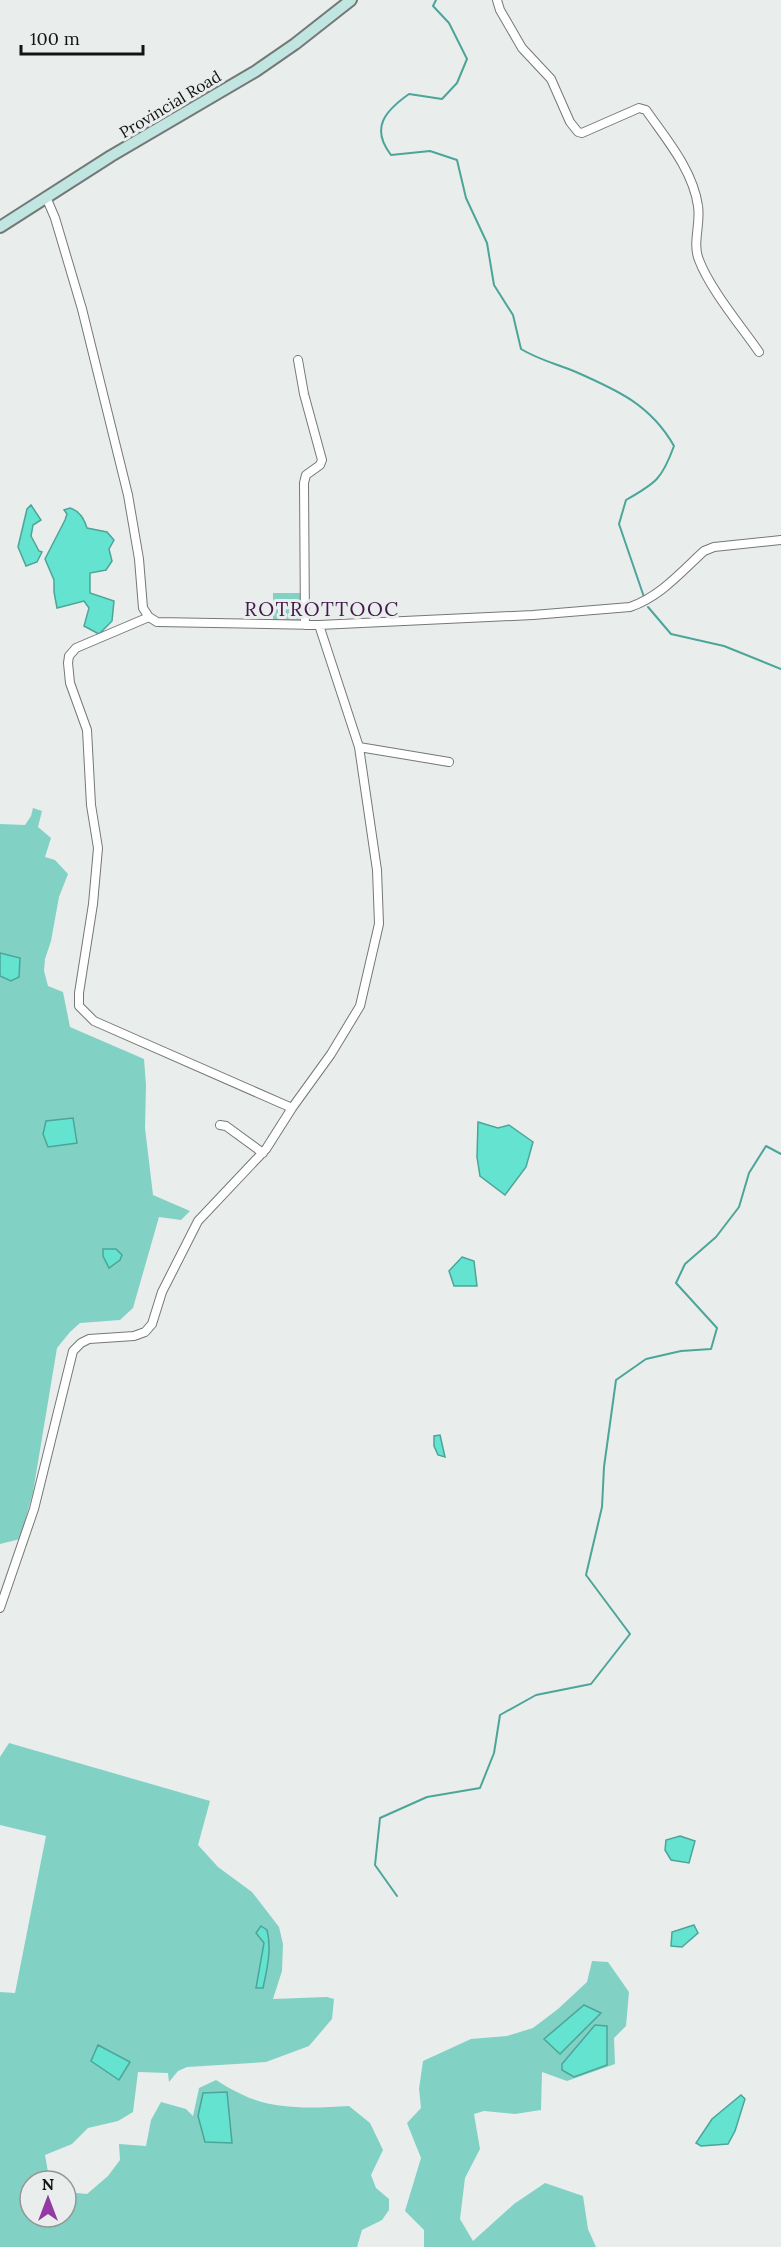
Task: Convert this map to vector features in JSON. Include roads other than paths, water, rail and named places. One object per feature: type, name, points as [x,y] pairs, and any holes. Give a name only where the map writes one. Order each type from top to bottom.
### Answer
[{"type":"main road","name":"Provincial Road","points":[[0,227],[256,71],[304,38],[351,0]]},
{"type":"street","points":[[497,0],[522,48],[551,79],[570,122],[578,132],[582,133],[639,108],[646,110],[682,162],[695,195],[698,211],[696,248],[698,259],[759,352]]},
{"type":"street","points":[[46,197],[55,218],[94,352],[128,495],[139,559],[143,608],[149,617],[157,622],[319,625],[533,615],[630,607],[658,594],[704,551],[714,547],[781,540]]},
{"type":"street","points":[[298,360],[304,394],[322,460],[320,465],[304,478],[305,625]]},
{"type":"street","points":[[149,617],[76,648],[69,656],[70,683],[87,730],[91,805],[98,848],[79,1006],[94,1021],[292,1108]]},
{"type":"street","points":[[0,1608],[34,1509],[73,1351],[89,1339],[134,1336],[146,1332],[152,1324],[162,1292],[198,1221],[263,1153],[331,1054],[360,1006],[379,924],[377,870],[358,747],[319,625]]},
{"type":"street","points":[[358,747],[449,762]]},
{"type":"street","points":[[220,1125],[226,1126],[263,1153]]},
{"type":"waterway","points":[[436,0],[433,6],[449,23],[467,59],[457,83],[442,99],[409,94],[393,107],[381,128],[385,145],[391,155],[430,151],[457,160],[466,198],[487,243],[494,285],[513,315],[521,349],[591,379],[632,400],[655,420],[674,446],[666,466],[657,479],[626,500],[619,524],[644,597]]},
{"type":"waterway","points":[[648,607],[671,634],[724,646],[781,669]]},
{"type":"waterway","points":[[397,1896],[375,1865],[380,1818],[427,1797],[480,1788],[494,1753],[500,1715],[536,1695],[591,1684],[630,1634],[586,1575],[602,1507],[604,1467],[616,1380],[646,1359],[681,1351],[711,1349],[717,1328],[676,1283],[685,1264],[716,1237],[739,1207],[749,1173],[766,1146],[781,1154]]},
{"type":"district","name":"ROTROTTOOC","points":[[322,609]]}]
